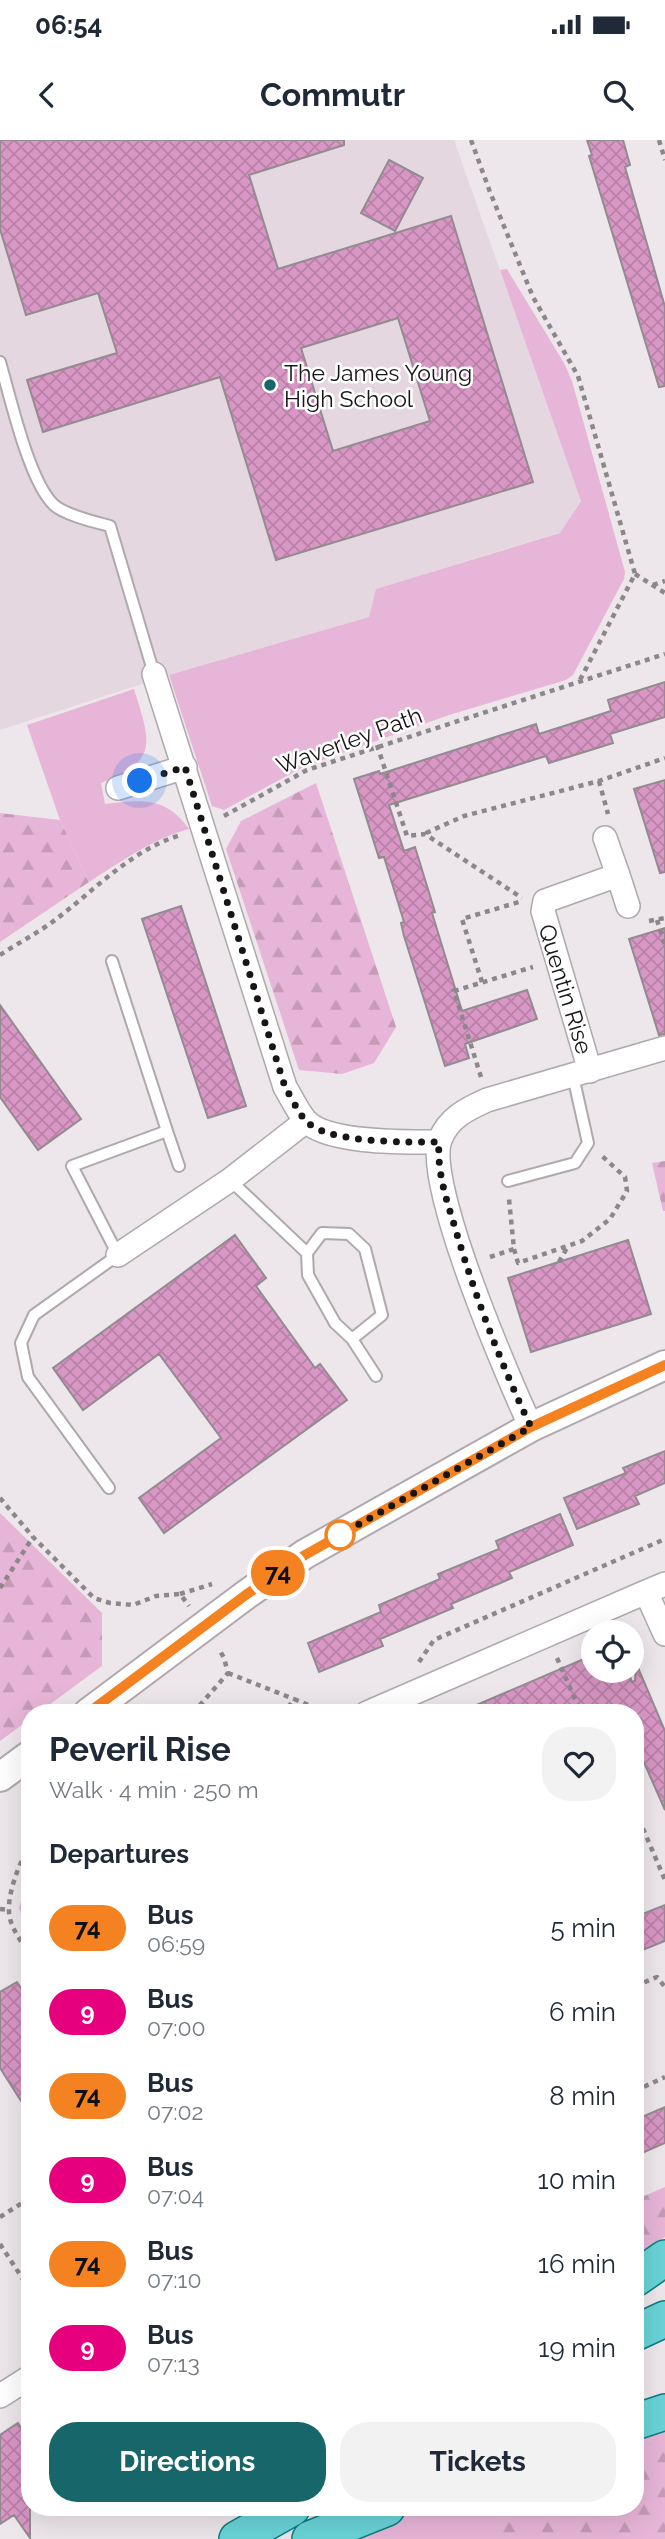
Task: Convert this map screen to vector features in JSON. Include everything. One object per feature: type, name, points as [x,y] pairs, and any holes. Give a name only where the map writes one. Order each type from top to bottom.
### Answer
[{"type":"main road","points":[[644,2273],[665,2258]]},
{"type":"main road","points":[[644,2329],[665,2319]]},
{"type":"main road","points":[[644,2419],[665,2412]]},
{"type":"main road","points":[[237,2539],[278,2516]]},
{"type":"main road","points":[[310,2539],[367,2516]]},
{"type":"street","points":[[154,674],[285,1087],[306,1121],[323,1132],[385,1142],[439,1142],[438,1161],[442,1184],[466,1265],[503,1368],[531,1427]]},
{"type":"street","points":[[118,788],[185,767]]},
{"type":"street","points":[[605,838],[628,906]]},
{"type":"street","name":"Quentin Rise","points":[[582,1074],[557,959],[542,911],[545,901],[618,875]]},
{"type":"street","name":"Quentin Rise","points":[[439,1142],[449,1123],[465,1110],[665,1048]]},
{"type":"street","points":[[118,1255],[230,1180],[306,1121]]},
{"type":"street","points":[[100,1704],[247,1594],[305,1555],[531,1427],[665,1365]]},
{"type":"street","points":[[381,1704],[411,1694],[656,1588],[665,1634]]},
{"type":"street","points":[[0,1777],[21,1762]]},
{"type":"street","points":[[0,2396],[21,2383]]},
{"type":"lane","points":[[0,362],[33,473],[54,505],[88,521],[110,526],[154,674]]},
{"type":"lane","points":[[112,961],[179,1167]]},
{"type":"lane","points":[[508,1181],[575,1163],[588,1143],[582,1074]]},
{"type":"lane","points":[[109,1488],[29,1377],[21,1343],[34,1314],[118,1255],[72,1166],[167,1131]]},
{"type":"lane","points":[[230,1180],[307,1253]]},
{"type":"lane","points":[[352,1339],[382,1315],[365,1249],[349,1234],[322,1233],[307,1253],[307,1275],[335,1324],[352,1339],[376,1376]]},
{"type":"path","points":[[471,140],[533,297],[578,376],[635,574],[665,593]]},
{"type":"path","points":[[659,140],[665,160]]},
{"type":"path","points":[[580,681],[635,574]]},
{"type":"path","points":[[653,585],[665,581]]},
{"type":"path","name":"Waverley Path","points":[[0,955],[53,921],[137,855],[167,839],[204,828],[260,794],[307,770],[377,745],[665,654]]},
{"type":"path","points":[[377,745],[407,836],[425,834],[464,816],[599,781],[665,758]]},
{"type":"path","points":[[425,834],[524,900],[462,919],[482,982]]},
{"type":"path","points":[[657,920],[665,945]]},
{"type":"path","points":[[481,1076],[454,991],[557,959]]},
{"type":"path","points":[[508,1181],[514,1249],[518,1263],[582,1241],[610,1219],[627,1191],[625,1177],[588,1143]]},
{"type":"path","points":[[559,1262],[568,1246]]},
{"type":"path","points":[[466,1265],[514,1249]]},
{"type":"path","points":[[0,1498],[33,1538],[94,1598],[110,1604],[133,1605],[156,1596],[180,1594],[190,1608]]},
{"type":"path","points":[[0,1588],[33,1538]]},
{"type":"path","points":[[411,1694],[411,1674],[435,1640],[665,1539]]},
{"type":"path","points":[[547,1635],[577,1704]]},
{"type":"path","points":[[213,1639],[224,1658],[228,1673]]},
{"type":"path","points":[[228,1673],[306,1704]]},
{"type":"path","points":[[201,1704],[228,1673]]},
{"type":"path","points":[[291,1704],[294,1699]]},
{"type":"path","points":[[644,1831],[665,1880]]},
{"type":"path","points":[[21,1866],[12,1888],[9,1910],[10,1921],[21,1940]]},
{"type":"path","points":[[0,1909],[9,1910]]},
{"type":"path","points":[[644,1982],[657,1977],[665,1987]]},
{"type":"path","points":[[644,2087],[665,2077]]},
{"type":"path","points":[[0,2217],[21,2204]]},
{"type":"path","points":[[0,2244],[21,2276]]},
{"type":"shaded area","name":"The James Young High School","points":[[0,140],[454,140],[581,500],[561,532],[377,589],[369,617],[169,675],[0,730]]},
{"type":"green space","points":[[507,269],[564,363],[572,381],[625,572],[624,579],[573,675],[566,680],[449,715],[303,767],[224,810],[212,806],[169,675],[369,617],[376,589],[560,533],[581,501],[500,270]]},
{"type":"green space","points":[[134,689],[144,723],[146,747],[142,757],[133,766],[101,783],[105,804],[142,801],[152,803],[171,811],[189,829],[150,845],[89,882],[60,820],[27,725]]},
{"type":"green space","points":[[316,783],[396,1027],[374,1063],[342,1074],[299,1070],[226,849],[241,821]]},
{"type":"green space","points":[[0,813],[60,820],[89,882],[0,942]]},
{"type":"green space","points":[[665,1161],[665,1211],[663,1211],[652,1163]]},
{"type":"green space","points":[[0,1513],[102,1613],[102,1666],[50,1704],[21,1704],[21,1726],[0,1741]]},
{"type":"green space","points":[[665,2187],[665,2237],[644,2250],[644,2196]]},
{"type":"green space","points":[[665,2431],[665,2539],[338,2539],[405,2516],[644,2516],[644,2437]]},
{"type":"green space","points":[[665,2439],[665,2532],[655,2539],[495,2539],[512,2516],[644,2516],[644,2446]]},
{"type":"building","points":[[0,140],[344,140],[344,145],[249,175],[278,269],[451,216],[533,482],[276,560],[220,377],[43,432],[27,380],[117,353],[98,293],[26,315],[0,229]],"holes":[[[398,318],[430,421],[333,451],[301,348]]]},
{"type":"building","points":[[587,140],[623,140],[630,165],[625,167],[665,307],[665,386],[659,387],[589,156],[592,155]]},
{"type":"building","points":[[389,160],[423,178],[395,231],[361,213]]},
{"type":"building","points":[[665,682],[665,717],[610,734],[613,743],[549,763],[546,756],[389,805],[404,851],[415,847],[462,1011],[527,990],[537,1019],[465,1044],[469,1058],[445,1066],[404,936],[401,923],[404,922],[384,857],[379,858],[354,779],[379,771],[380,774],[536,724],[539,734],[611,711],[608,700]]},
{"type":"building","points":[[665,780],[665,872],[660,873],[634,789]]},
{"type":"building","points":[[181,906],[246,1106],[208,1118],[142,919]]},
{"type":"building","points":[[665,928],[665,1034],[659,1035],[629,939]]},
{"type":"building","points":[[0,1005],[81,1119],[38,1150],[0,1097]]},
{"type":"building","points":[[235,1235],[266,1278],[256,1286],[315,1368],[320,1364],[347,1400],[164,1533],[139,1498],[221,1438],[159,1354],[83,1410],[53,1368]]},
{"type":"building","points":[[628,1240],[651,1314],[531,1352],[508,1278]]},
{"type":"building","points":[[665,1451],[665,1483],[635,1496],[639,1504],[577,1529],[564,1498],[626,1473],[623,1468]]},
{"type":"building","points":[[560,1514],[573,1545],[509,1572],[512,1578],[451,1604],[453,1608],[380,1639],[383,1646],[319,1672],[308,1643],[381,1612],[379,1605],[440,1579],[438,1574],[499,1549],[496,1541]]},
{"type":"building","points":[[581,1660],[581,1683],[644,1682],[665,1731],[665,1810],[644,1762],[644,1704],[479,1704]]},
{"type":"building","points":[[665,1905],[665,1941],[644,1949],[644,1913]]},
{"type":"building","points":[[17,1982],[21,1988],[21,2101],[0,2068],[0,1992]]},
{"type":"building","points":[[665,2107],[665,2143],[644,2152],[644,2116]]},
{"type":"building","points":[[18,2423],[21,2428],[21,2516],[30,2516],[30,2538],[14,2515],[0,2524],[0,2435]]},
{"type":"bus line","name":"74","points":[[100,1704],[247,1594],[305,1555],[531,1427],[665,1365]]},
{"type":"place","name":"The James Young High School","points":[[270,385]]},
{"type":"route","points":[[140,781],[185,767],[285,1087],[306,1121],[323,1132],[385,1142],[439,1142],[438,1161],[442,1184],[466,1265],[503,1368],[531,1427],[340,1535]]}]
